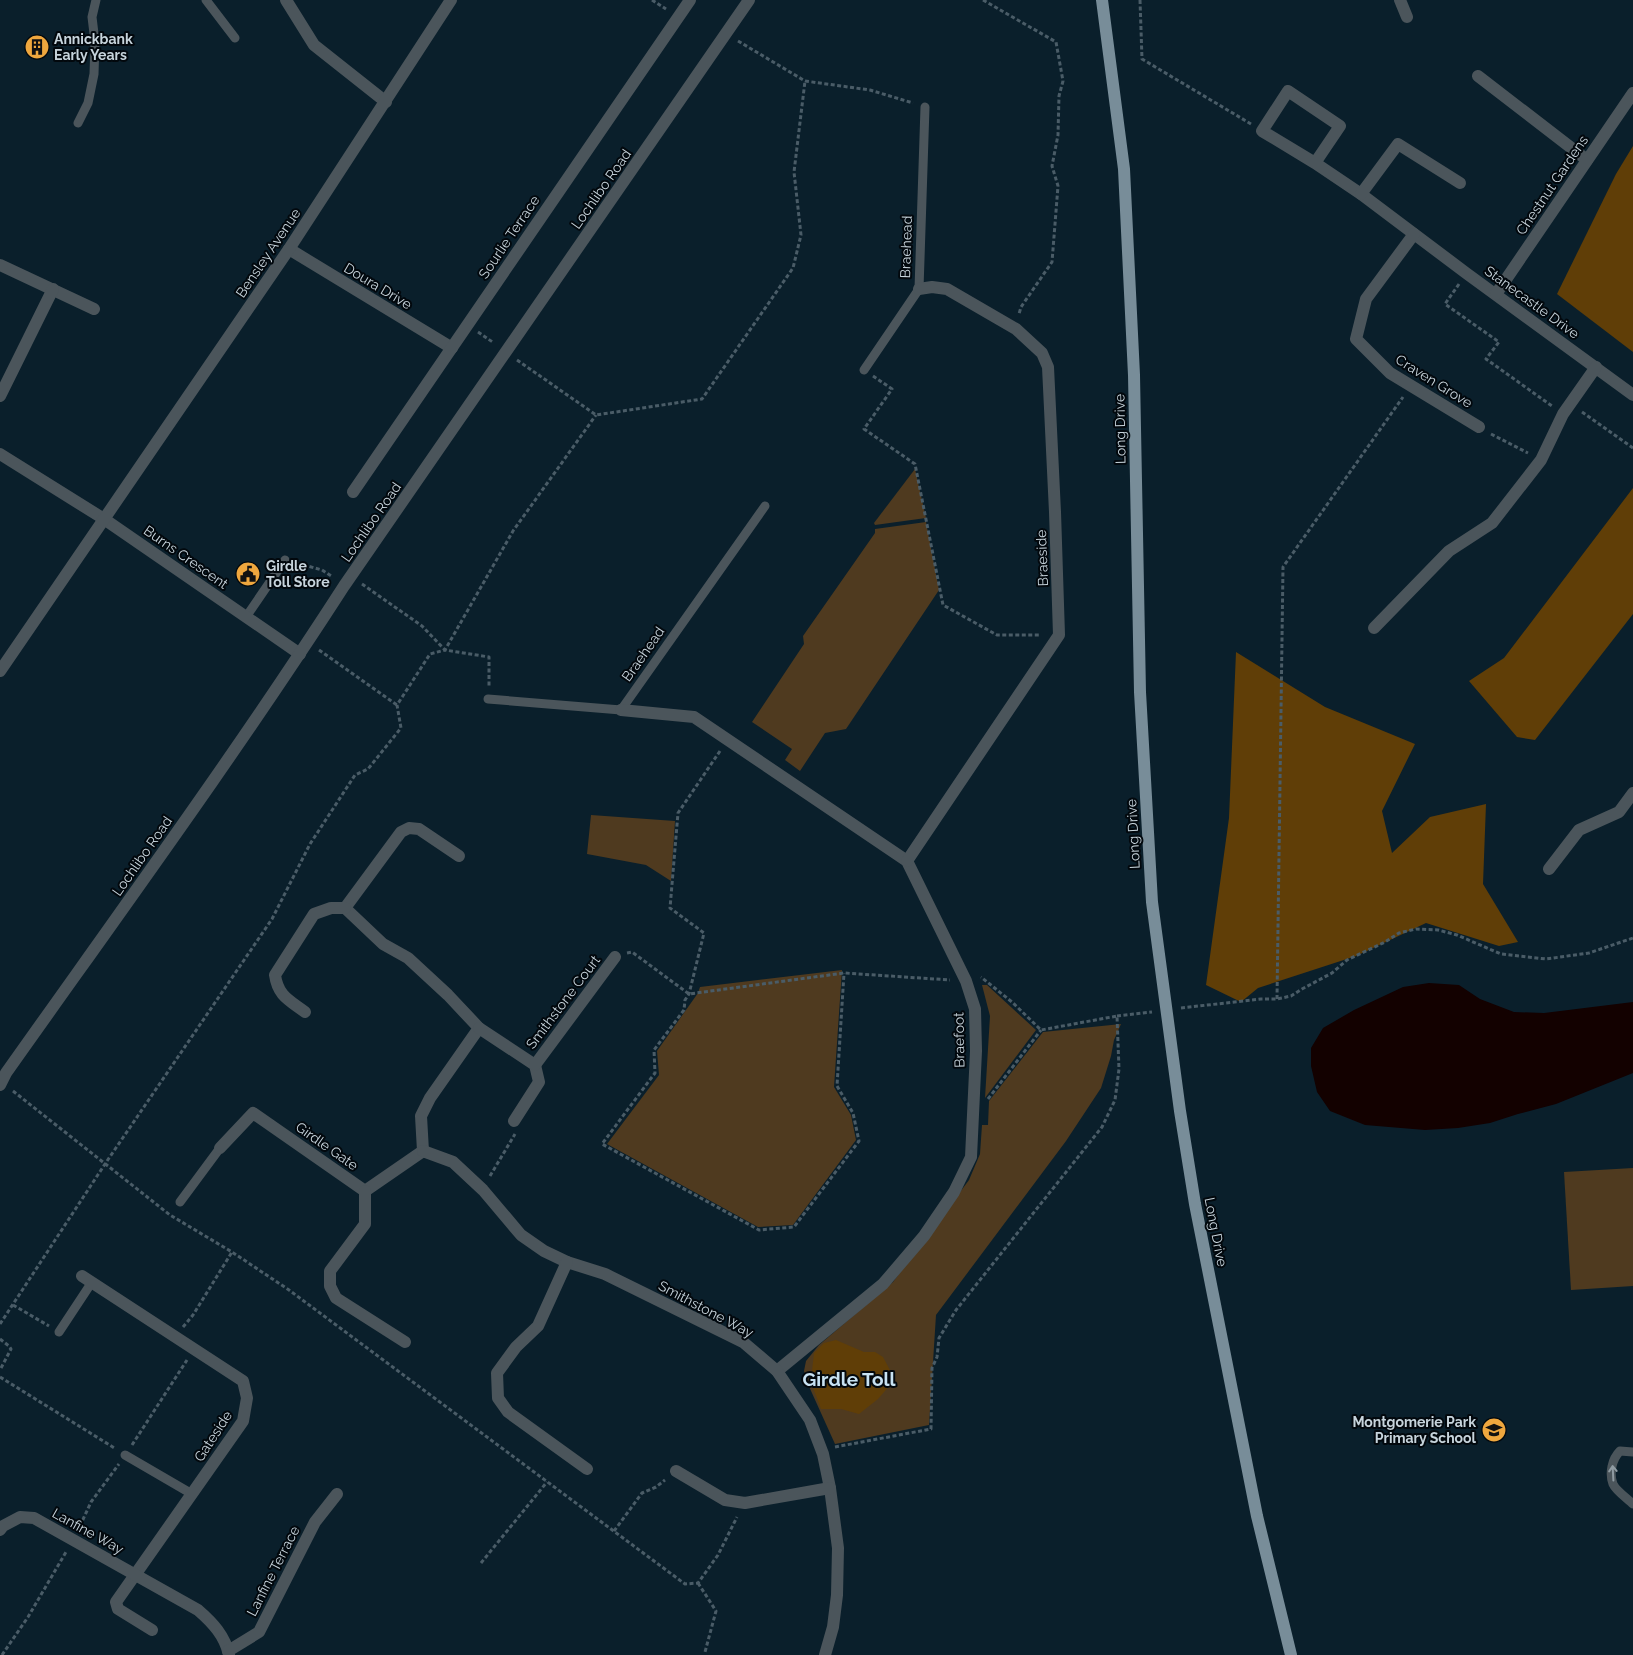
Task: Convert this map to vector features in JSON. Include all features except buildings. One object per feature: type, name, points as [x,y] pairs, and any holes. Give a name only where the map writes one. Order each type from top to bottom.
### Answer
[{"type":"main road","name":"Long Drive","points":[[1102,0],[1124,170],[1134,375],[1140,692],[1152,902],[1180,1111],[1195,1204],[1257,1516],[1291,1655]]},
{"type":"street","points":[[286,0],[314,44],[386,102]]},
{"type":"street","name":"Bensley Avenue","points":[[104,519],[289,249],[451,0]]},
{"type":"street","name":"Sourlie Terrace","points":[[353,492],[690,0]]},
{"type":"street","name":"Lochlibo Road","points":[[2,1078],[156,864],[348,581],[749,0]]},
{"type":"street","points":[[1400,0],[1407,17]]},
{"type":"street","points":[[1478,76],[1587,160]]},
{"type":"street","points":[[1262,131],[1288,91],[1340,126],[1315,163]]},
{"type":"street","name":"Chestnut Gardens","points":[[1496,294],[1633,93]]},
{"type":"street","name":"Stanecastle Drive","points":[[1262,131],[1362,194],[1633,395]]},
{"type":"street","points":[[1362,194],[1398,144],[1460,183]]},
{"type":"street","name":"Craven Grove","points":[[1414,234],[1366,299],[1356,338],[1390,373],[1479,427]]},
{"type":"street","name":"Doura Drive","points":[[289,249],[452,348]]},
{"type":"street","points":[[0,265],[94,309]]},
{"type":"street","name":"Braeside","points":[[919,289],[932,287],[948,289],[1016,329],[1042,353],[1048,367],[1056,512],[1059,635]]},
{"type":"street","points":[[0,396],[53,289]]},
{"type":"street","points":[[1374,628],[1449,551],[1492,524],[1542,460],[1566,409],[1596,367]]},
{"type":"street","name":"Burns Crescent","points":[[0,454],[104,519],[300,654]]},
{"type":"street","points":[[0,672],[104,519]]},
{"type":"street","points":[[907,861],[1059,635]]},
{"type":"street","name":"Braefoot","points":[[621,710],[694,717],[907,861],[966,981],[975,1009],[974,1109],[971,1157],[954,1192],[924,1236],[883,1284],[777,1371]]},
{"type":"street","points":[[1549,869],[1579,830],[1619,812],[1633,793]]},
{"type":"street","points":[[305,1012],[281,994],[275,975],[314,914],[332,908],[345,908],[401,832],[409,828],[419,829],[459,856]]},
{"type":"street","name":"Smithstone Court","points":[[345,908],[383,944],[408,958],[448,995],[479,1028],[535,1065],[539,1082],[514,1121]]},
{"type":"street","name":"Smithstone Court","points":[[535,1065],[615,957]]},
{"type":"street","points":[[405,1342],[336,1298],[330,1286],[330,1271],[365,1224],[365,1191],[423,1151],[421,1116],[430,1098],[479,1028]]},
{"type":"street","name":"Girdle Gate","points":[[220,1148],[253,1113],[365,1191]]},
{"type":"street","name":"Smithstone Way","points":[[423,1151],[453,1162],[482,1190],[521,1235],[544,1251],[567,1262],[605,1274],[743,1342],[777,1371],[810,1420],[822,1454],[830,1488],[838,1548],[837,1595],[833,1627],[825,1655]]},
{"type":"street","points":[[567,1262],[538,1326],[516,1346],[497,1373],[498,1398],[508,1412],[586,1469]]},
{"type":"street","name":"Gateside","points":[[87,1279],[243,1381],[247,1398],[244,1421],[116,1602],[118,1609],[152,1630]]},
{"type":"street","points":[[676,1470],[725,1500],[745,1503],[830,1488]]},
{"type":"street","name":"Lanfine Terrace","points":[[229,1653],[259,1632],[315,1522],[336,1494]]},
{"type":"street","name":"Lanfine Way","points":[[0,1530],[3,1526],[20,1518],[34,1518],[198,1610],[214,1625],[227,1645],[229,1653]]},
{"type":"lane","points":[[78,123],[88,103],[94,74],[95,42],[92,16],[96,0]]},
{"type":"lane","points":[[206,0],[235,38]]},
{"type":"lane","name":"Braehead","points":[[864,370],[919,289],[924,107]]},
{"type":"lane","name":"Braehead","points":[[621,710],[765,506]]},
{"type":"lane","points":[[246,617],[285,560]]},
{"type":"lane","points":[[488,700],[621,710]]},
{"type":"lane","points":[[180,1202],[220,1148]]},
{"type":"lane","name":"Gateside","points":[[59,1332],[87,1279]]},
{"type":"lane","points":[[1633,1452],[1620,1451],[1613,1458],[1612,1471],[1614,1485],[1633,1504]]},
{"type":"lane","points":[[125,1455],[192,1494]]},
{"type":"path","points":[[983,0],[1056,42],[1063,81],[1059,96],[1058,135],[1052,166],[1058,186],[1052,262],[1021,307],[1016,329]]},
{"type":"path","points":[[1140,0],[1142,59],[1262,131]]},
{"type":"path","points":[[727,34],[805,81],[870,90],[924,107]]},
{"type":"path","points":[[468,325],[596,415],[702,400],[793,268],[801,235],[794,172],[805,81]]},
{"type":"path","points":[[1466,273],[1445,304],[1499,342],[1486,359],[1633,448]]},
{"type":"path","points":[[864,370],[892,389],[864,429],[916,464],[943,605],[997,635],[1059,635]]},
{"type":"path","points":[[1277,1000],[1283,567],[1411,386]]},
{"type":"path","points":[[446,650],[513,531],[596,415]]},
{"type":"path","points":[[1479,427],[1542,460]]},
{"type":"path","points":[[285,560],[322,570],[348,581],[422,626],[446,650]]},
{"type":"path","points":[[0,1324],[105,1164],[272,919],[310,844],[355,775],[368,769],[402,728],[397,705],[308,642]]},
{"type":"path","points":[[397,705],[430,654],[446,650],[489,657],[488,700]]},
{"type":"path","points":[[728,740],[678,813],[670,908],[704,933],[689,994],[685,1000],[684,1010],[654,1050],[656,1073],[602,1144],[759,1230],[794,1228],[859,1141],[853,1113],[837,1086],[844,973]]},
{"type":"path","points":[[1175,1009],[1254,1000],[1277,1000],[1291,996],[1332,973],[1346,960],[1385,942],[1400,932],[1416,929],[1438,930],[1457,935],[1501,954],[1546,959],[1589,953],[1633,938]]},
{"type":"path","points":[[615,957],[632,952],[689,994],[844,973],[966,981],[980,977],[1012,1002],[1041,1030]]},
{"type":"path","points":[[974,1109],[985,1102],[1041,1030],[1156,1011]]},
{"type":"path","points":[[822,1454],[837,1446],[931,1429],[932,1368],[937,1357],[939,1338],[956,1310],[1102,1127],[1115,1100],[1119,1069],[1117,1016]]},
{"type":"path","points":[[2,1078],[105,1164],[170,1215],[232,1252],[289,1290],[686,1584],[698,1583],[718,1555],[745,1503]]},
{"type":"path","points":[[482,1190],[515,1134],[514,1121]]},
{"type":"path","points":[[175,1337],[193,1315],[232,1252]]},
{"type":"path","points":[[13,1305],[59,1332]]},
{"type":"path","points":[[0,1339],[10,1349],[0,1370]]},
{"type":"path","points":[[2,1655],[28,1617],[73,1540],[91,1502],[125,1455],[194,1349]]},
{"type":"path","points":[[0,1377],[125,1455]]},
{"type":"path","points":[[614,1531],[642,1493],[656,1487],[676,1470]]},
{"type":"path","points":[[481,1563],[546,1482]]},
{"type":"path","points":[[698,1583],[716,1611],[705,1652]]},
{"type":"shaded area","points":[[1633,146],[1633,352],[1557,294],[1616,174]]},
{"type":"shaded area","points":[[915,469],[926,518],[875,525],[874,523]]},
{"type":"shaded area","points":[[1633,488],[1633,614],[1535,740],[1517,737],[1469,681],[1504,658]]},
{"type":"shaded area","points":[[926,522],[939,590],[846,729],[825,733],[800,771],[785,760],[792,749],[752,722],[804,644],[803,636],[875,533],[875,529]]},
{"type":"shaded area","points":[[1236,652],[1325,707],[1415,744],[1382,811],[1392,853],[1430,817],[1486,804],[1483,884],[1518,942],[1499,946],[1426,923],[1356,956],[1258,988],[1241,1002],[1206,985],[1229,818]]},
{"type":"shaded area","points":[[591,815],[675,821],[671,881],[646,865],[587,854]]},
{"type":"shaded area","points":[[842,970],[834,1087],[851,1115],[856,1140],[793,1225],[758,1227],[607,1144],[659,1075],[657,1051],[698,993],[700,987]]},
{"type":"shaded area","points":[[1429,983],[1459,985],[1480,999],[1514,1012],[1544,1013],[1633,1002],[1633,1073],[1556,1104],[1490,1123],[1458,1128],[1425,1130],[1365,1125],[1330,1111],[1317,1092],[1311,1066],[1311,1048],[1323,1028],[1354,1010],[1403,987]]},
{"type":"shaded area","points":[[982,985],[987,985],[1036,1030],[985,1098],[990,1016]]},
{"type":"shaded area","points":[[1121,1024],[1114,1040],[1101,1088],[1066,1141],[936,1315],[929,1425],[835,1444],[807,1382],[804,1371],[806,1361],[819,1345],[893,1282],[969,1180],[980,1154],[982,1125],[988,1125],[989,1101],[1043,1032]]},
{"type":"shaded area","points":[[1633,1168],[1633,1286],[1571,1290],[1564,1172]]},
{"type":"shaded area","points":[[836,1340],[864,1352],[875,1352],[883,1357],[892,1374],[891,1384],[878,1399],[859,1414],[841,1409],[821,1409],[812,1385],[815,1381],[812,1371],[814,1353],[824,1343]]},
{"type":"place","name":"Annickbank Early Years","points":[[37,47]]},
{"type":"place","name":"Girdle Toll Store","points":[[248,574]]},
{"type":"place","name":"Montgomerie Park Primary School","points":[[1494,1430]]},
{"type":"district","name":"Girdle Toll","points":[[849,1379]]}]
